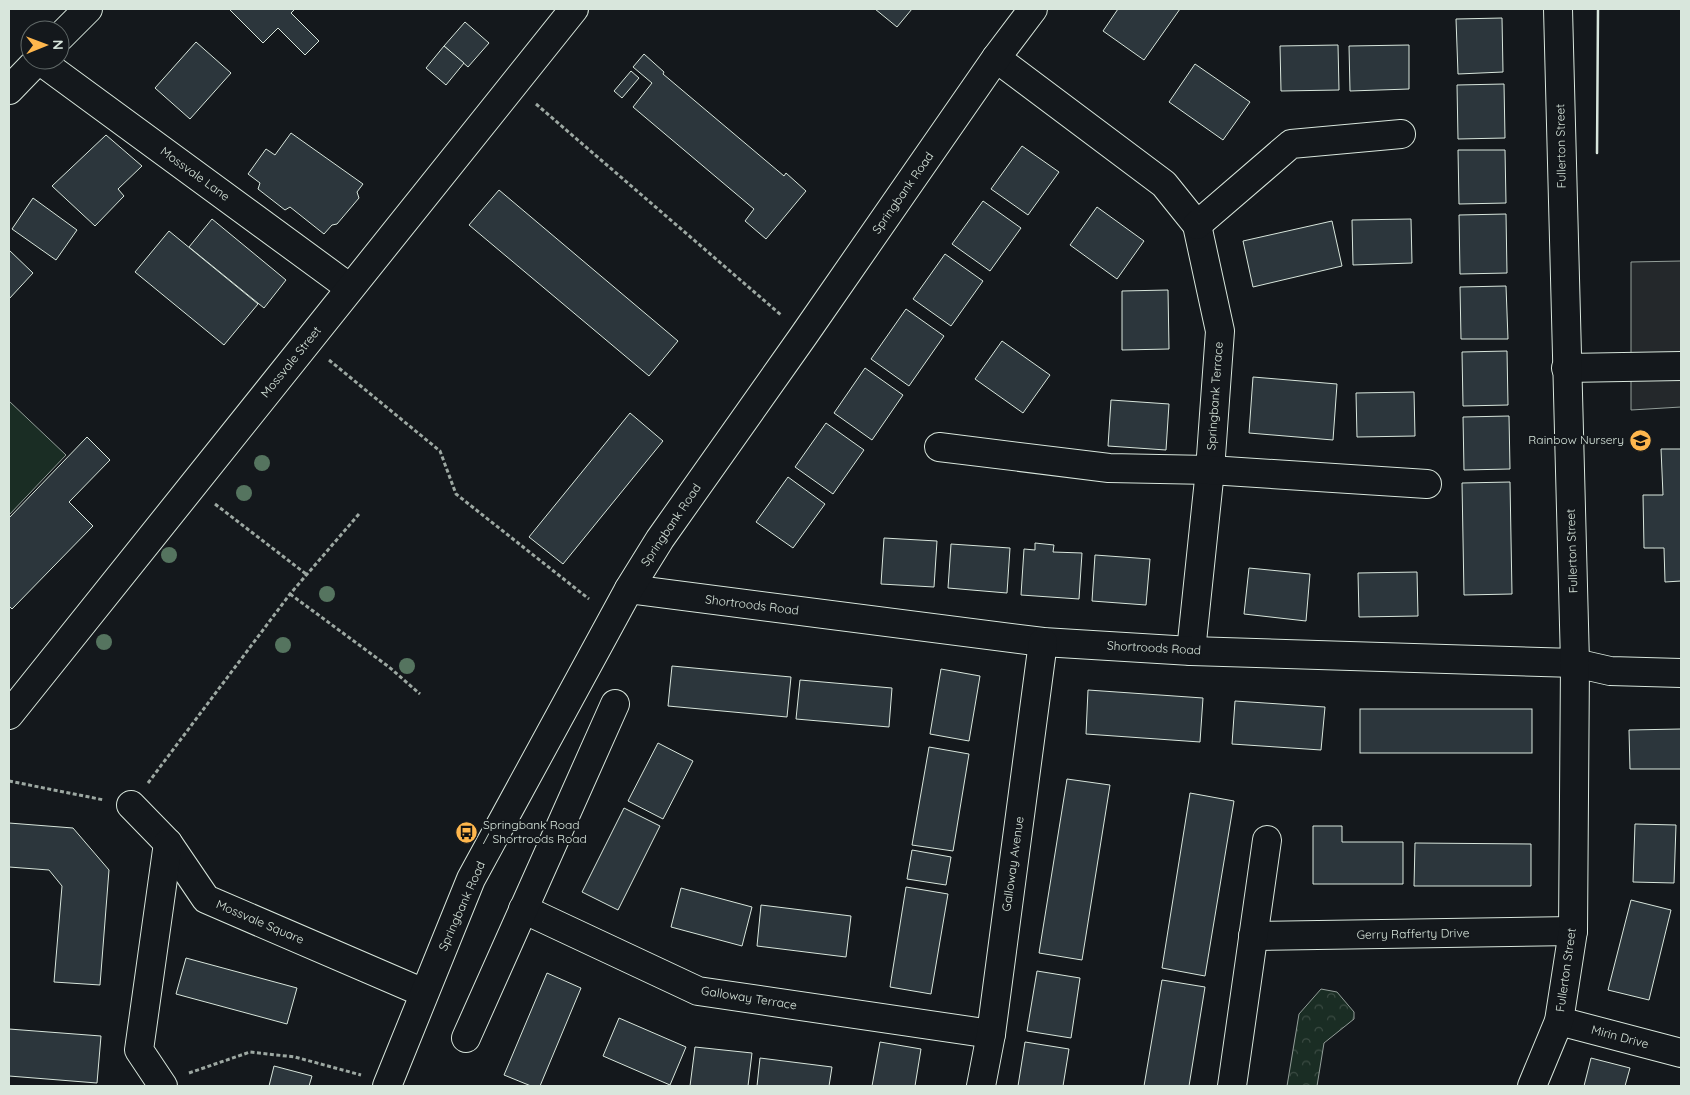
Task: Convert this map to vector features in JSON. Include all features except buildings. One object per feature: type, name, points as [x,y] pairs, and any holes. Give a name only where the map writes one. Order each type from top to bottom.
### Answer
[{"type":"street","points":[[70,27],[88,9]]},
{"type":"street","name":"Mossvale Street","points":[[9,715],[574,9]]},
{"type":"street","name":"Springbank Road","points":[[387,1084],[472,879],[612,617],[660,539],[996,58],[1033,9]]},
{"type":"street","name":"Fullerton Street","points":[[1532,1086],[1559,1020],[1573,931],[1575,663],[1558,9]]},
{"type":"street","name":"Springbank Terrace","points":[[996,58],[1164,184],[1197,225],[1220,331],[1210,470],[1191,651]]},
{"type":"street","points":[[9,90],[29,70]]},
{"type":"street","name":"Mossvale Lane","points":[[53,70],[350,288]]},
{"type":"street","points":[[1197,225],[1291,144],[1401,134]]},
{"type":"street","points":[[1566,368],[1681,366]]},
{"type":"street","points":[[939,447],[1110,468],[1210,470],[1427,484]]},
{"type":"street","name":"Shortroods Road","points":[[629,589],[1043,642],[1191,651],[1575,663],[1610,671],[1681,673]]},
{"type":"street","name":"Galloway Avenue","points":[[981,1086],[990,1034],[1043,642]]},
{"type":"street","points":[[466,1038],[615,704]]},
{"type":"street","name":"Mossvale Square","points":[[132,805],[168,843],[206,899],[424,993]]},
{"type":"street","points":[[1232,1086],[1267,840]]},
{"type":"street","points":[[162,1084],[139,1050],[168,843]]},
{"type":"street","name":"Galloway Terrace","points":[[523,909],[698,991],[990,1034]]},
{"type":"street","name":"Gerry Rafferty Drive","points":[[1253,936],[1573,931]]},
{"type":"street","name":"Mirin Drive","points":[[1559,1020],[1681,1053]]},
{"type":"path","points":[[513,84],[804,335]]},
{"type":"path","points":[[308,342],[440,451],[456,494],[612,617]]},
{"type":"path","points":[[192,486],[306,574]]},
{"type":"path","points":[[9,781],[132,805],[290,594],[359,514]]},
{"type":"path","points":[[290,594],[389,667],[420,694]]},
{"type":"path","points":[[162,1084],[250,1052],[295,1057],[387,1084]]},
{"type":"green space","points":[[9,401],[66,455],[9,515]]},
{"type":"green space","points":[[1321,989],[1337,992],[1354,1012],[1354,1019],[1324,1043],[1317,1086],[1287,1086],[1299,1014]]},
{"type":"shaded area","points":[[1681,261],[1681,407],[1631,410],[1631,262]]},
{"type":"wall","points":[[1597,153],[1598,9]]},
{"type":"place","name":"Rainbow Nursery","points":[[1640,440]]},
{"type":"place","name":"Springbank Road / Shortroods Road","points":[[467,832]]}]
